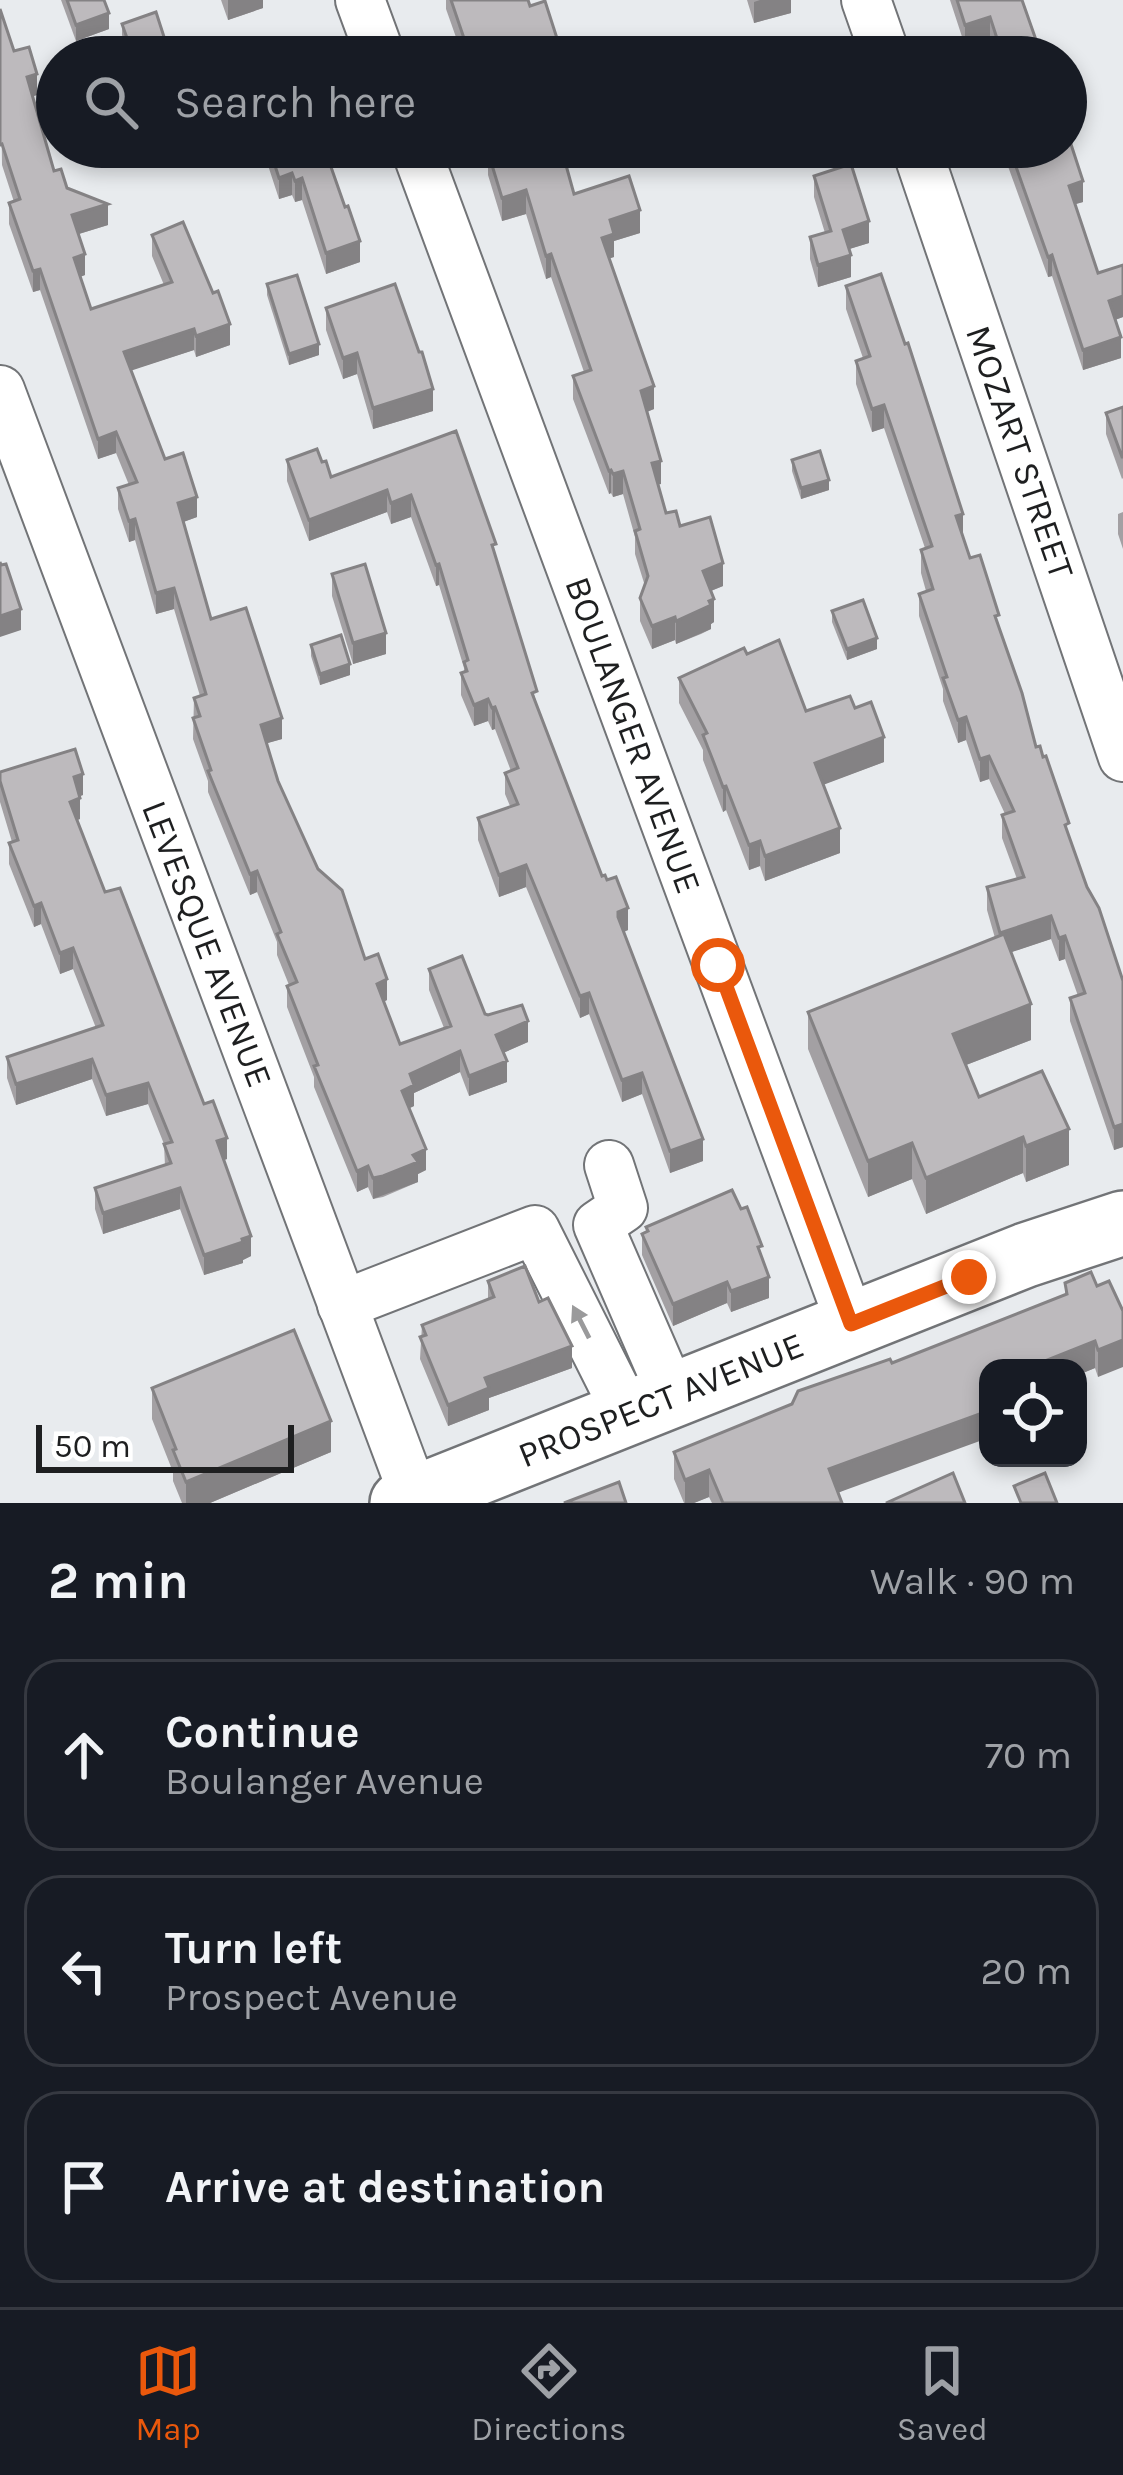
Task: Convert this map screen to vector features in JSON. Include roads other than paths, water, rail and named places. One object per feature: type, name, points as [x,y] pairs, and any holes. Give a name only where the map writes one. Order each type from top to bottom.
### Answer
[{"type":"main road","name":"PROSPECT AVENUE","points":[[408,1500],[1026,1255],[1123,1223]]},
{"type":"street","points":[[360,0],[374,36]]},
{"type":"street","points":[[866,0],[879,36]]},
{"type":"street","name":"BOULANGER AVENUE","points":[[423,168],[851,1324]]},
{"type":"street","name":"MOZART STREET","points":[[923,168],[1123,757]]},
{"type":"street","name":"LEVESQUE AVENUE","points":[[0,390],[342,1305],[408,1500]]},
{"type":"street","points":[[609,1166],[623,1208],[598,1225],[650,1404]]},
{"type":"street","points":[[342,1305],[536,1231],[650,1404]]}]
